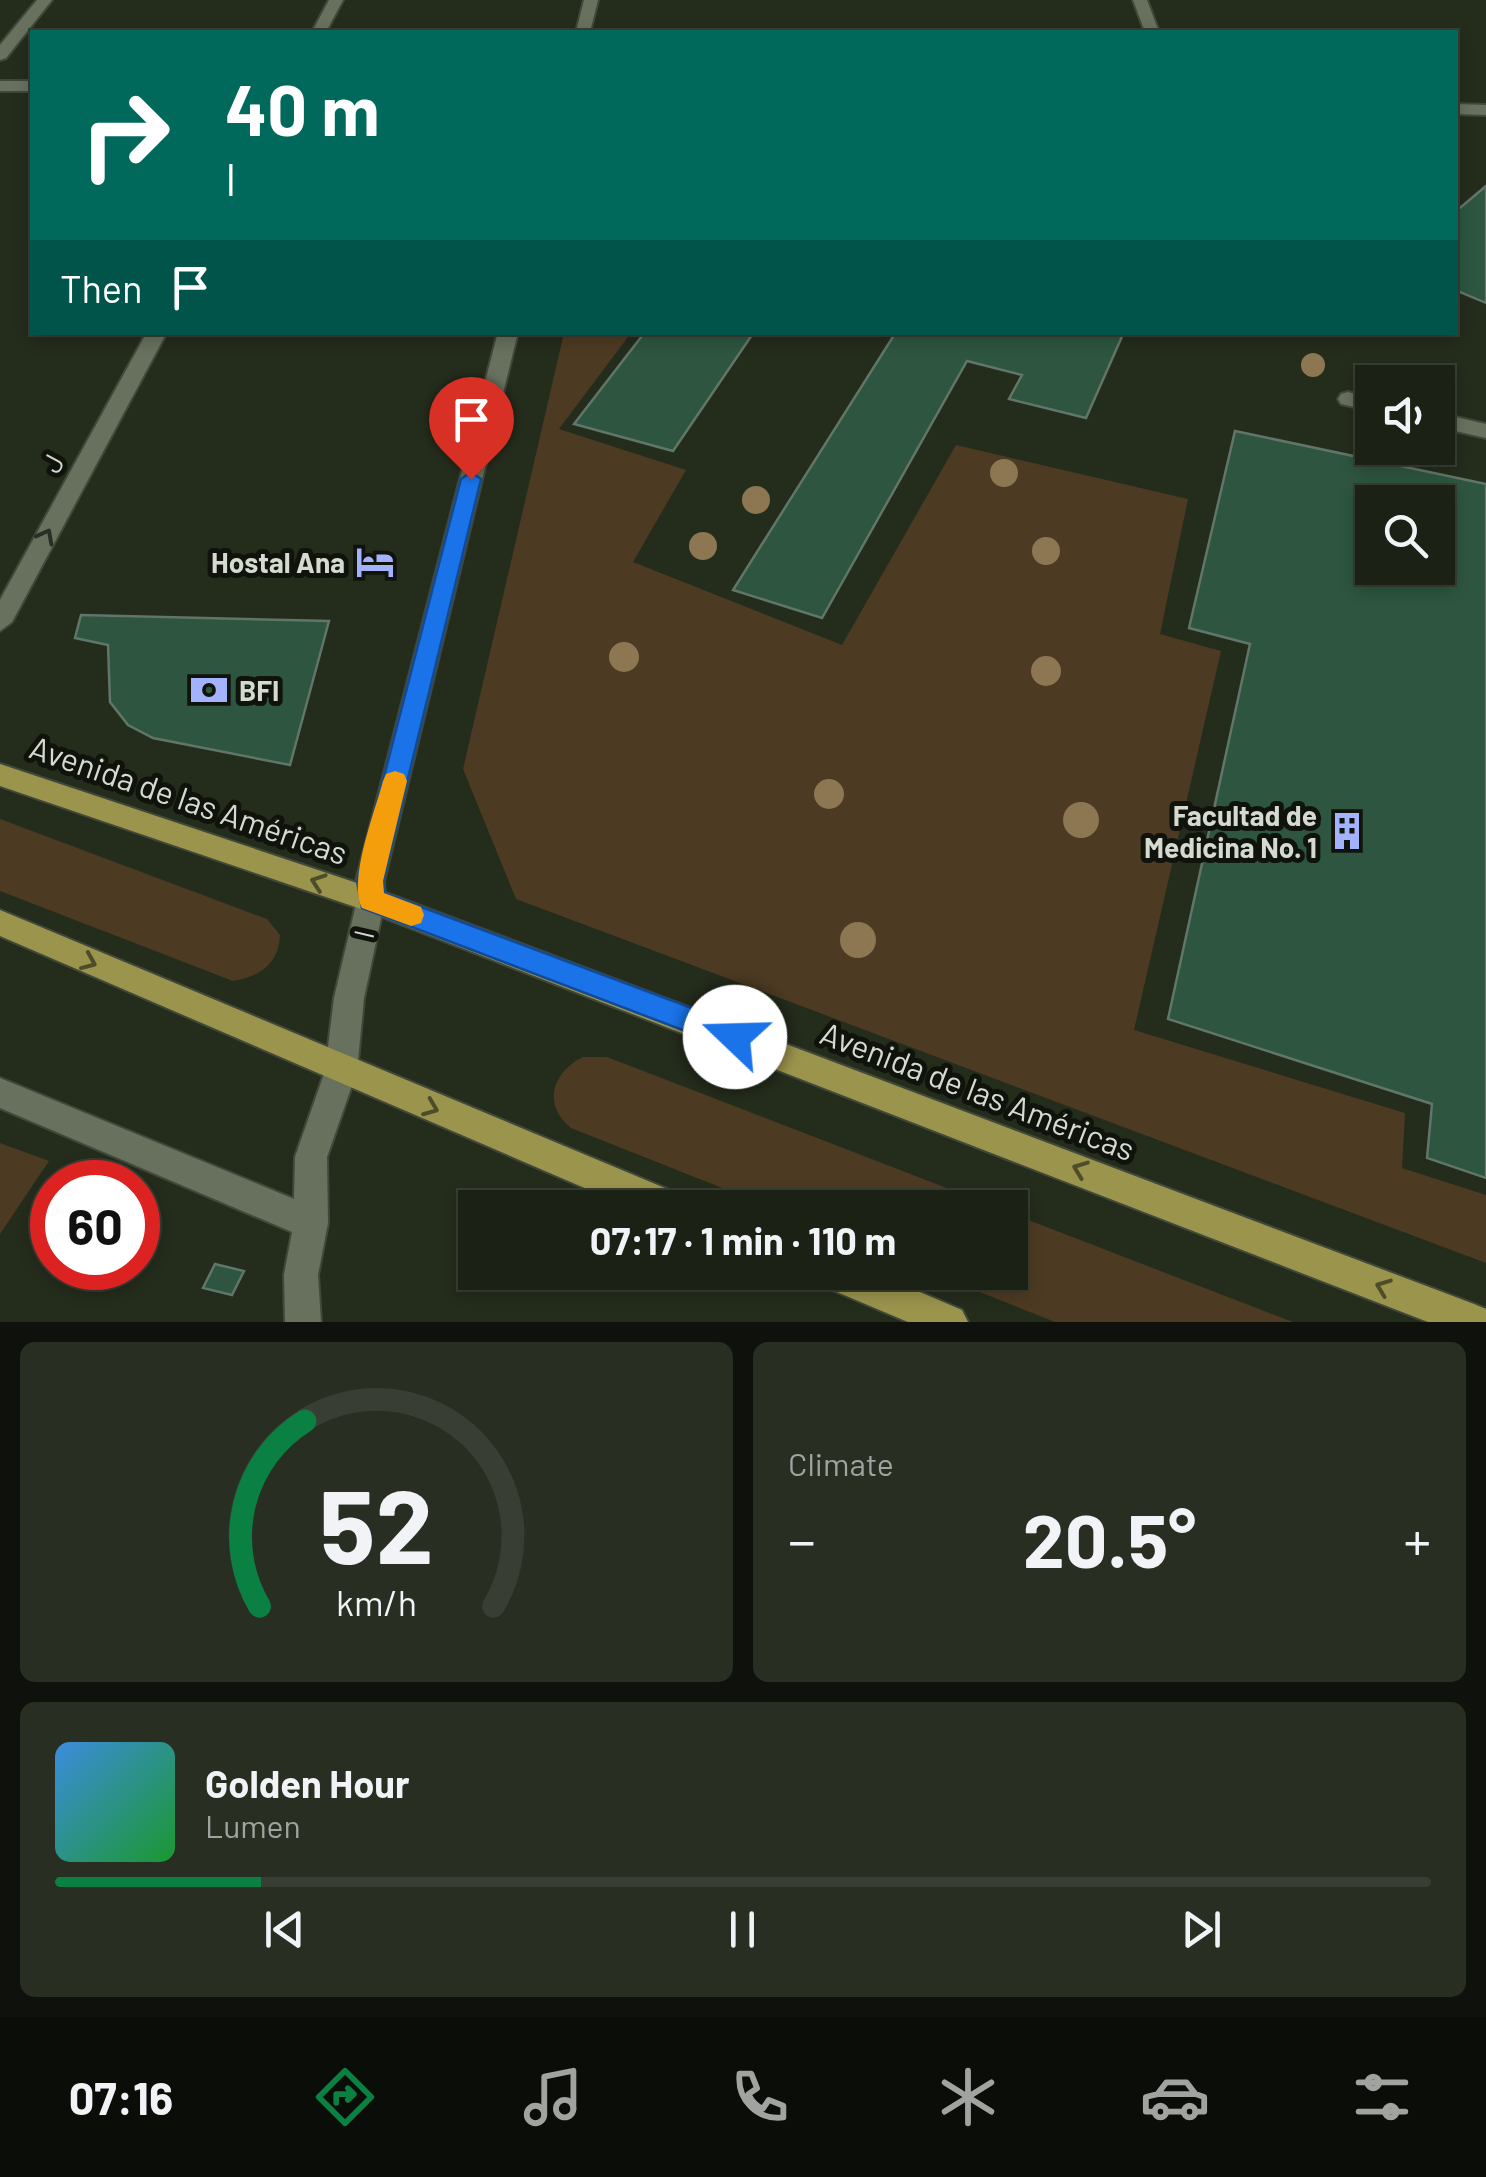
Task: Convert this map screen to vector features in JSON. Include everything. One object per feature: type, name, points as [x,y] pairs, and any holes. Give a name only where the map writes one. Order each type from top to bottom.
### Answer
[{"type":"main road","name":"Avenida de las Américas","points":[[0,775],[371,900],[1474,1322]]},
{"type":"main road","points":[[0,923],[629,1190]]},
{"type":"main road","points":[[873,1290],[950,1322]]},
{"type":"street","points":[[0,56],[45,0]]},
{"type":"street","points":[[320,30],[336,0]]},
{"type":"street","points":[[582,30],[590,0]]},
{"type":"street","points":[[1140,0],[1151,30]]},
{"type":"street","points":[[0,86],[30,86]]},
{"type":"street","points":[[1458,109],[1486,110]]},
{"type":"street","name":"J","points":[[0,622],[155,335]]},
{"type":"street","name":"I","points":[[302,1322],[302,1275],[311,1223],[311,1157],[341,1071],[348,998],[371,900],[370,881],[507,335]]},
{"type":"street","points":[[1348,399],[1355,401]]},
{"type":"street","points":[[1455,424],[1486,431]]},
{"type":"street","points":[[0,1092],[311,1223]]},
{"type":"shaded area","points":[[564,335],[630,335],[559,429],[686,470],[633,562],[842,645],[956,445],[1188,499],[1160,634],[1221,651],[1134,1030],[1405,1113],[1402,1168],[1486,1195],[1486,1263],[516,899],[463,769]]},
{"type":"shaded area","points":[[0,819],[267,919],[280,935],[272,961],[252,976],[233,981],[0,891]]},
{"type":"shaded area","points":[[583,1057],[607,1057],[952,1190],[727,1190],[571,1128],[556,1109],[554,1099],[558,1080],[572,1063]]},
{"type":"shaded area","points":[[0,1143],[46,1160],[30,1160],[30,1189],[0,1234]]},
{"type":"shaded area","points":[[1028,1220],[1293,1322],[1055,1322],[975,1290],[1028,1290]]},
{"type":"building","points":[[1486,186],[1486,303],[1458,291],[1458,209]]},
{"type":"building","points":[[643,335],[752,335],[673,451],[574,424]]},
{"type":"building","points":[[894,335],[1123,335],[1086,418],[1009,399],[1022,375],[967,361],[822,618],[733,590]]},
{"type":"building","name":"Facultad de Medicina No. 1","points":[[1235,431],[1355,456],[1355,465],[1396,465],[1486,484],[1486,1178],[1427,1158],[1432,1104],[1168,1019],[1250,644],[1189,628]]},
{"type":"building","name":"BFI","points":[[81,615],[329,621],[290,765],[153,738],[128,725],[110,702],[108,645],[75,638]]},
{"type":"building","points":[[215,1264],[244,1271],[232,1295],[203,1288]]},
{"type":"slow traffic","points":[[395,781],[370,881],[371,900],[411,915]]},
{"type":"place","name":"Hostal Ana","points":[[375,562]]},
{"type":"place","name":"BFI","points":[[209,690]]},
{"type":"place","name":"Facultad de Medicina No. 1","points":[[1347,831]]},
{"type":"route","points":[[471,479],[370,881],[371,900],[735,1037]]}]
